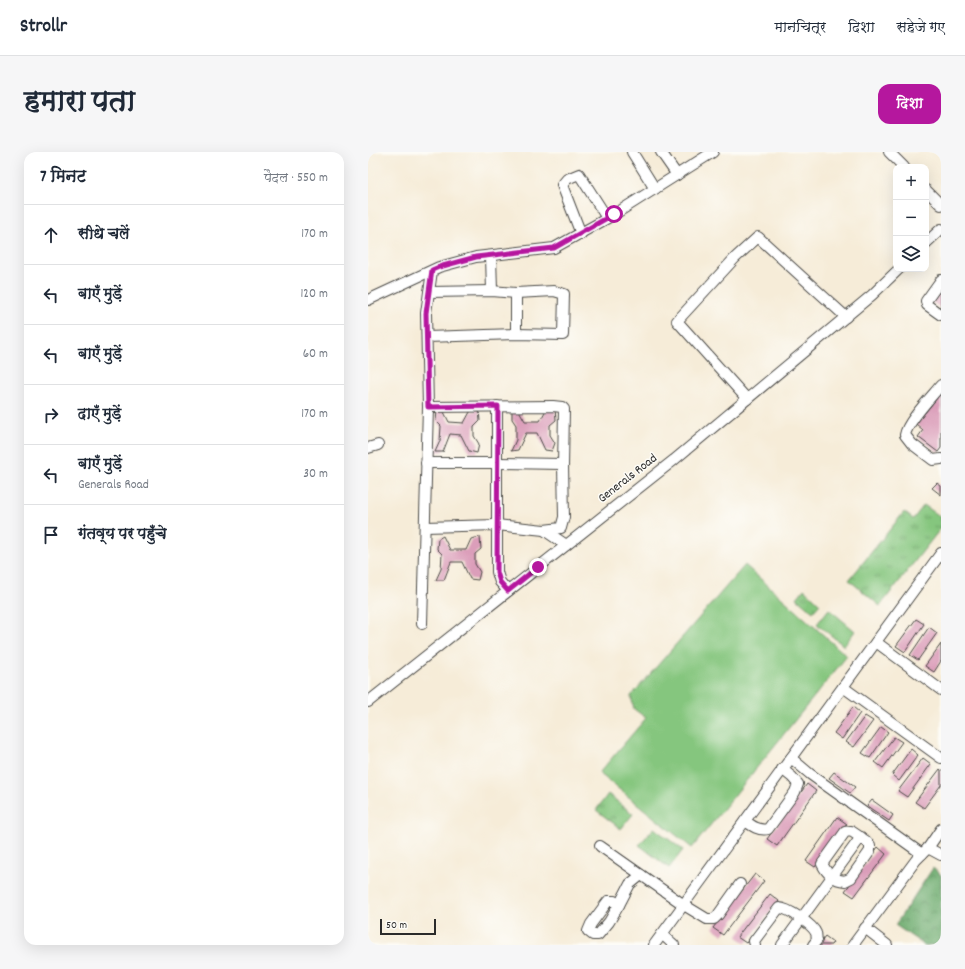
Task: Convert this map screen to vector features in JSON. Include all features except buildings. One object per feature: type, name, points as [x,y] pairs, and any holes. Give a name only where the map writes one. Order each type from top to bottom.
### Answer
[{"type":"street","points":[[632,152],[655,190]]},
{"type":"street","points":[[661,152],[677,175]]},
{"type":"street","points":[[368,300],[439,267],[476,257],[554,248],[581,234],[655,190],[713,152]]},
{"type":"street","points":[[889,152],[901,164]]},
{"type":"street","points":[[581,234],[562,184],[567,179],[579,174],[607,218]]},
{"type":"street","points":[[929,193],[941,205]]},
{"type":"street","points":[[929,240],[941,229]]},
{"type":"street","points":[[747,399],[677,321],[735,258],[758,237],[846,317]]},
{"type":"street","points":[[491,256],[492,291]]},
{"type":"street","points":[[422,624],[428,407],[426,313],[432,270]]},
{"type":"street","name":"Generals Road","points":[[368,702],[674,460],[872,295],[896,272]]},
{"type":"street","points":[[941,280],[926,301],[927,306],[941,315]]},
{"type":"street","points":[[427,337],[516,334],[563,335],[564,294],[554,291],[516,293],[492,291],[428,292]]},
{"type":"street","points":[[516,293],[516,334]]},
{"type":"street","points":[[941,385],[917,414],[905,435],[912,444],[933,460],[941,459]]},
{"type":"street","points":[[498,406],[497,572],[500,582],[508,591]]},
{"type":"street","points":[[425,528],[497,525],[544,530],[561,528],[564,517],[564,409],[562,407],[428,407]]},
{"type":"street","points":[[426,463],[498,462],[562,464],[563,468]]},
{"type":"street","points":[[544,530],[566,545]]},
{"type":"street","points":[[654,945],[941,553]]},
{"type":"street","points":[[876,642],[941,690]]},
{"type":"street","points":[[843,687],[941,758]]},
{"type":"street","points":[[791,758],[810,774],[925,851],[941,855]]},
{"type":"street","points":[[744,821],[756,828],[763,830],[768,829],[795,792],[798,784],[782,769]]},
{"type":"street","points":[[853,945],[941,829]]},
{"type":"street","points":[[851,831],[870,845],[870,851],[851,878],[845,881],[833,877],[825,870],[822,864],[845,832],[851,831]]},
{"type":"street","points":[[782,945],[833,877],[860,837]]},
{"type":"street","points":[[600,846],[684,905],[707,919],[714,919],[740,884]]},
{"type":"street","points":[[619,905],[630,884],[641,875]]},
{"type":"street","points":[[755,945],[754,941],[779,908],[784,908],[791,912],[816,933],[817,940],[813,945]]},
{"type":"street","points":[[865,928],[887,945]]},
{"type":"street","points":[[662,934],[674,945]]},
{"type":"green space","points":[[924,505],[941,517],[941,528],[880,606],[849,580],[904,512],[913,519]]},
{"type":"green space","points":[[745,565],[847,656],[692,848],[599,773],[646,718],[634,709],[631,696]]},
{"type":"green space","points":[[804,589],[820,604],[813,612],[797,598]]},
{"type":"green space","points":[[829,609],[855,631],[844,646],[817,624]]},
{"type":"green space","points":[[608,794],[633,814],[621,829],[596,810]]},
{"type":"green space","points":[[654,828],[683,850],[669,868],[639,845]]},
{"type":"green space","points":[[933,868],[941,875],[941,945],[924,945],[895,925]]},
{"type":"route","points":[[538,567],[508,591],[500,582],[497,572],[498,406],[428,407],[426,313],[432,270],[476,257],[554,248],[614,214]]}]
